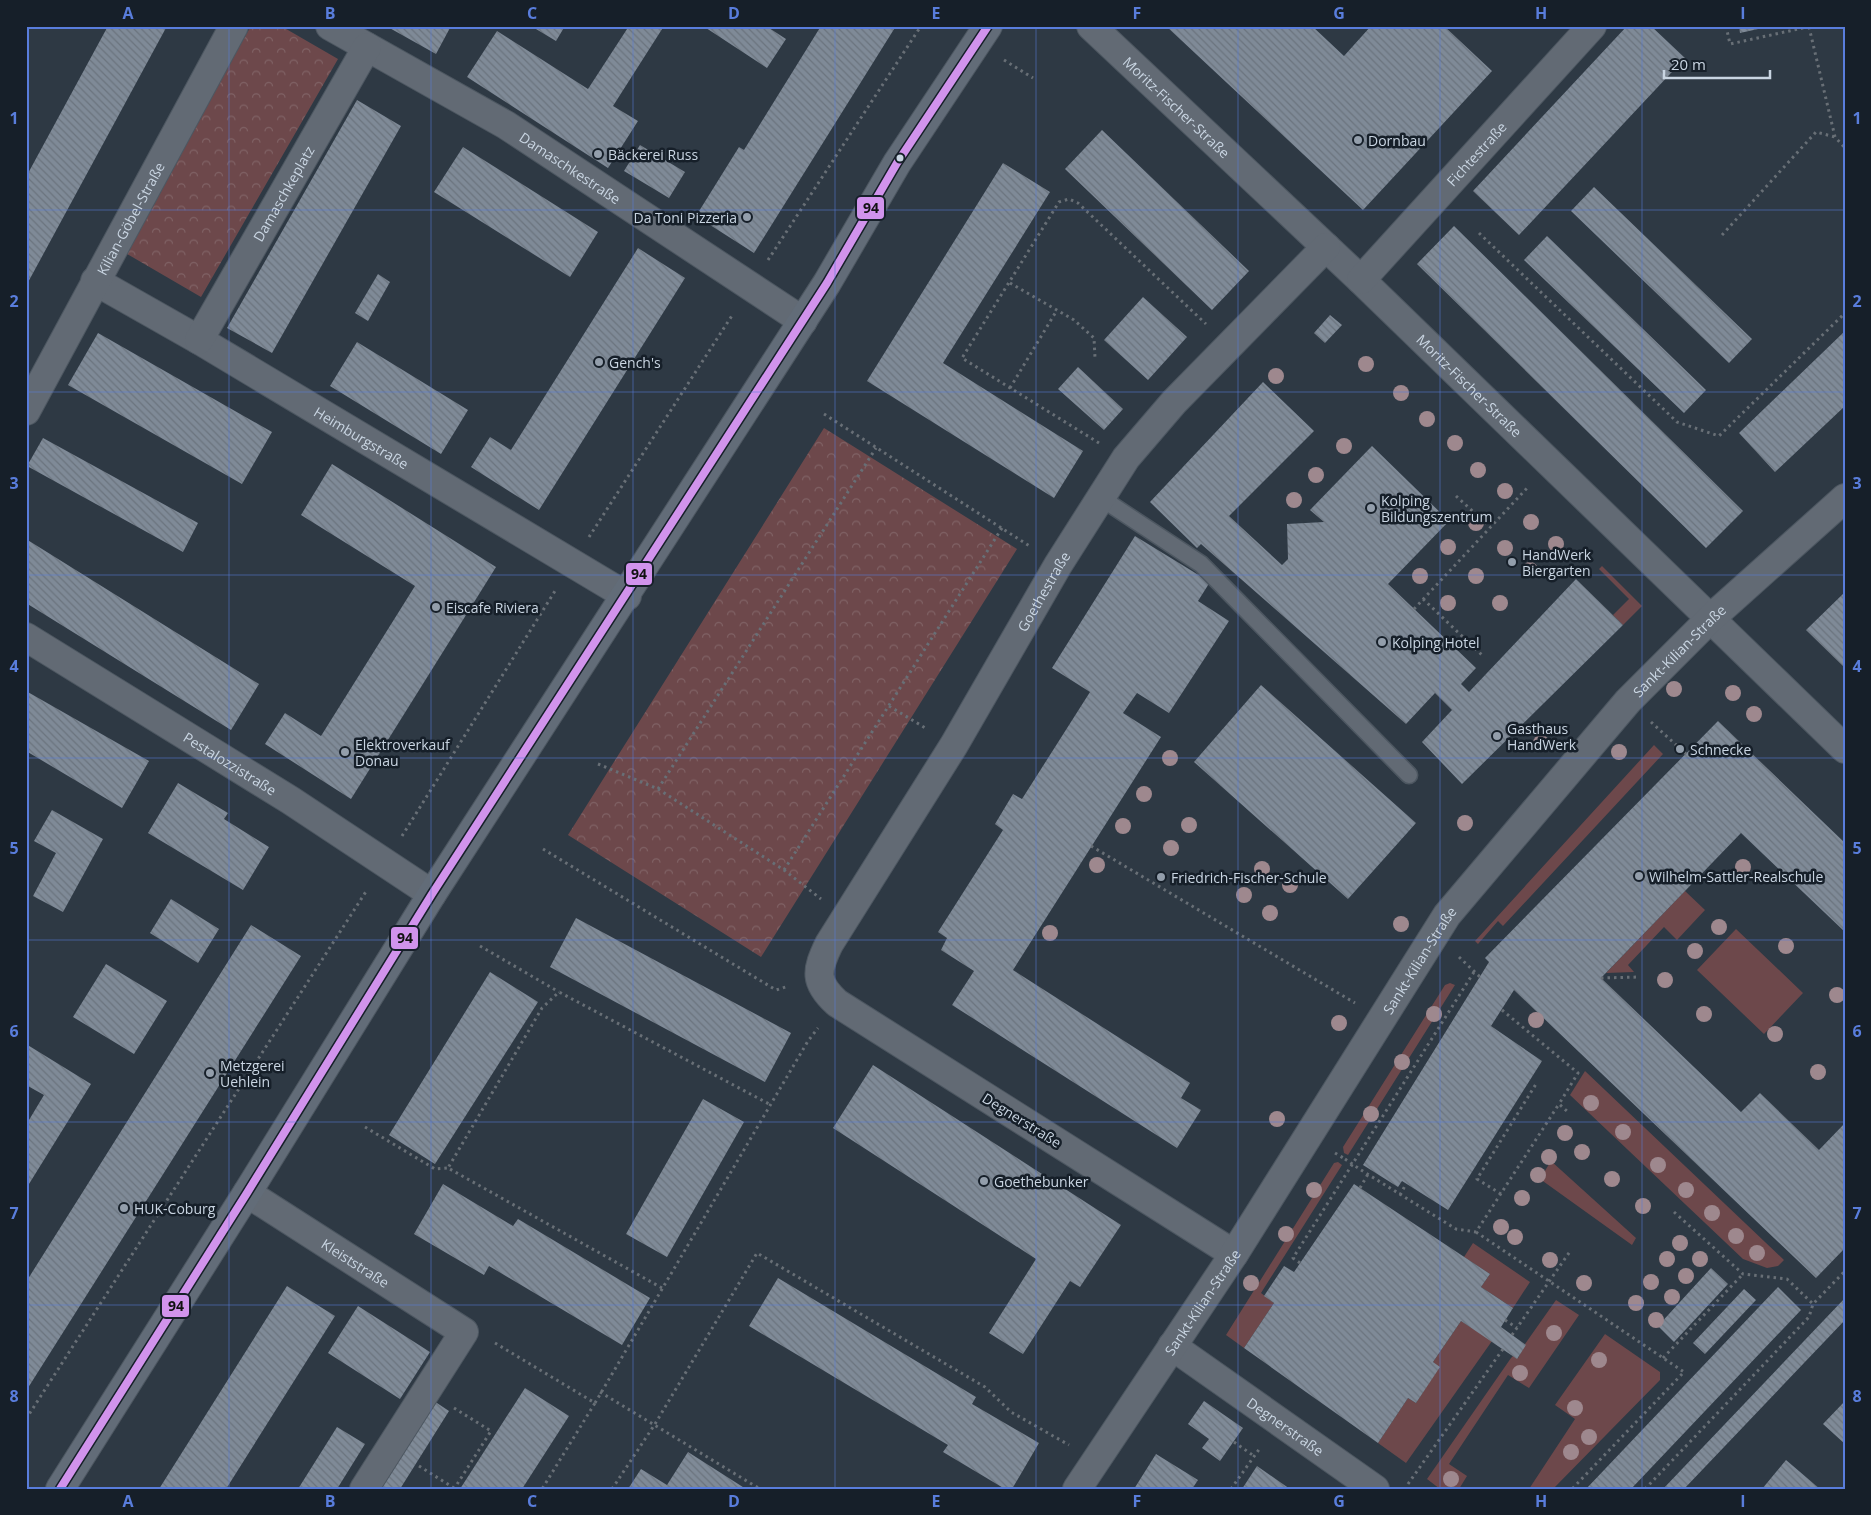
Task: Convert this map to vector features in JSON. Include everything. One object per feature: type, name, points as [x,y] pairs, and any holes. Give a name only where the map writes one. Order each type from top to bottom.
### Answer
[{"type":"main road","points":[[60,1489],[247,1193],[432,894],[803,321],[897,163],[988,26]]},
{"type":"street","name":"Kilian-Göbel-Straße","points":[[26,411],[234,26]]},
{"type":"street","name":"Damaschkestraße","points":[[330,26],[506,125],[803,321]]},
{"type":"street","name":"Moritz-Fischer-Straße","points":[[1091,26],[1361,280],[1845,750]]},
{"type":"street","name":"Fichtestraße","points":[[1361,280],[1592,26]]},
{"type":"street","name":"Damaschkeplatz","points":[[199,340],[367,46]]},
{"type":"street","name":"Goethestraße","points":[[818,978],[820,964],[846,917],[954,745],[1058,564],[1126,458],[1165,412],[1326,247]]},
{"type":"street","name":"Heimburgstraße","points":[[95,281],[199,340],[573,562],[626,596]]},
{"type":"street","name":"Sankt-Kilian-Straße","points":[[1077,1489],[1234,1254],[1447,915],[1628,701],[1711,618],[1845,498]]},
{"type":"street","name":"Pestalozzistraße","points":[[26,637],[290,800],[432,894]]},
{"type":"street","name":"Degnerstraße","points":[[818,978],[824,991],[837,1003],[1234,1254]]},
{"type":"street","name":"Kleiststraße","points":[[247,1193],[464,1332]]},
{"type":"street","points":[[364,1489],[464,1332]]},
{"type":"street","name":"Degnerstraße","points":[[1172,1346],[1375,1489]]},
{"type":"lane","points":[[1101,498],[1200,564],[1409,775]]},
{"type":"path","points":[[26,1419],[385,862],[573,562],[921,26]]},
{"type":"path","points":[[1726,26],[1730,44],[1811,26],[1835,137],[1845,148]]},
{"type":"path","points":[[1722,235],[1816,132],[1835,137]]},
{"type":"path","points":[[1126,458],[962,358],[1059,202],[1069,199],[1078,203],[1139,259],[1228,347]]},
{"type":"path","points":[[1479,234],[1677,422],[1719,436],[1845,313]]},
{"type":"path","points":[[1010,283],[1074,320],[1094,338],[1095,358]]},
{"type":"path","points":[[1010,388],[1057,310]]},
{"type":"path","points":[[824,414],[1058,564]]},
{"type":"path","points":[[658,789],[876,448]]},
{"type":"path","points":[[1414,609],[1550,463]]},
{"type":"path","points":[[1456,496],[1490,527]]},
{"type":"path","points":[[784,870],[1002,528]]},
{"type":"path","points":[[1423,599],[1483,656]]},
{"type":"path","points":[[889,706],[954,745]]},
{"type":"path","points":[[1678,747],[1686,754]]},
{"type":"path","points":[[598,764],[658,789],[784,870],[846,917]]},
{"type":"path","points":[[1091,846],[1323,983]]},
{"type":"path","points":[[543,849],[776,990],[818,978]]},
{"type":"path","points":[[480,946],[559,992],[771,1105]]},
{"type":"path","points":[[1300,1263],[1293,1258],[1474,972]]},
{"type":"path","points":[[1601,978],[1640,978]]},
{"type":"path","points":[[448,1168],[542,1008],[559,992]]},
{"type":"path","points":[[542,1489],[808,1041],[837,1003]]},
{"type":"path","points":[[1476,1232],[1578,1073],[1502,1010]]},
{"type":"path","points":[[1501,1194],[1477,1180],[1536,1084]]},
{"type":"path","points":[[1559,1104],[1568,1112]]},
{"type":"path","points":[[366,1127],[435,1169],[448,1168],[662,1288]]},
{"type":"path","points":[[1345,1159],[1456,1229],[1476,1232],[1684,1372],[1572,1489]]},
{"type":"path","points":[[1360,1188],[1368,1174]]},
{"type":"path","points":[[1400,1195],[1406,1184]]},
{"type":"path","points":[[1674,1212],[1743,1274],[1787,1279],[1813,1304]]},
{"type":"path","points":[[1512,1335],[1571,1250]]},
{"type":"path","points":[[612,1489],[655,1424],[757,1253],[984,1387],[1011,1412],[1095,1461]]},
{"type":"path","points":[[1645,1489],[1809,1317],[1813,1304],[1845,1271]]},
{"type":"path","points":[[1663,1358],[1743,1274]]},
{"type":"path","points":[[1505,1320],[1517,1328]]},
{"type":"path","points":[[464,1332],[485,1337],[594,1403]]},
{"type":"path","points":[[1404,1489],[1503,1349]]},
{"type":"path","points":[[420,1466],[454,1488],[491,1431],[427,1390]]},
{"type":"path","points":[[600,1392],[760,1489]]},
{"type":"path","points":[[1232,1489],[1278,1422]]},
{"type":"path","points":[[1234,1442],[1254,1456]]},
{"type":"green space","points":[[251,26],[281,26],[338,59],[201,297],[122,251]]},
{"type":"green space","points":[[824,428],[1017,549],[761,957],[568,835]]},
{"type":"green space","points":[[1602,566],[1642,606],[1623,625],[1613,615],[1629,599],[1599,569]]},
{"type":"green space","points":[[1654,745],[1663,754],[1503,926],[1498,921],[1478,944],[1475,941]]},
{"type":"green space","points":[[1685,891],[1705,910],[1677,940],[1664,927],[1628,965],[1634,972],[1606,973]]},
{"type":"green space","points":[[1736,929],[1803,993],[1764,1034],[1697,970]]},
{"type":"green space","points":[[1450,983],[1455,985],[1348,1155],[1344,1153],[1343,1147],[1445,985]]},
{"type":"green space","points":[[1585,1071],[1784,1260],[1778,1266],[1767,1268],[1743,1259],[1570,1095]]},
{"type":"green space","points":[[1551,1161],[1636,1238],[1632,1245],[1540,1179]]},
{"type":"green space","points":[[1338,1162],[1342,1165],[1261,1293],[1274,1303],[1244,1348],[1226,1335],[1334,1163]]},
{"type":"green space","points":[[1473,1243],[1530,1282],[1513,1308],[1481,1287],[1490,1274],[1464,1257]]},
{"type":"green space","points":[[1556,1300],[1579,1315],[1529,1388],[1508,1375],[1449,1464],[1467,1476],[1459,1489],[1440,1489],[1427,1479],[1511,1358],[1513,1356],[1518,1358],[1525,1344]]},
{"type":"green space","points":[[1461,1321],[1492,1341],[1406,1463],[1378,1443],[1408,1398],[1416,1403],[1439,1367],[1433,1362]]},
{"type":"green space","points":[[1605,1334],[1660,1372],[1660,1380],[1553,1489],[1529,1489],[1575,1419],[1555,1405]]},
{"type":"building","points":[[108,26],[167,26],[26,286],[26,177]]},
{"type":"building","points":[[386,26],[451,26],[436,54]]},
{"type":"building","points":[[531,26],[565,26],[556,41]]},
{"type":"building","points":[[629,26],[664,26],[613,106],[638,121],[608,168],[467,77],[497,31],[588,89]]},
{"type":"building","points":[[703,26],[766,26],[786,39],[767,68]]},
{"type":"building","points":[[821,26],[896,26],[754,253],[696,216],[739,147],[744,150]]},
{"type":"building","name":"Dornbau","points":[[1166,26],[1312,26],[1344,56],[1371,26],[1444,26],[1492,71],[1363,210]]},
{"type":"building","points":[[1627,26],[1651,26],[1685,58],[1519,235],[1473,191]]},
{"type":"building","points":[[1739,26],[1767,26],[1767,27],[1740,33]]},
{"type":"building","points":[[357,100],[401,126],[272,353],[227,328]]},
{"type":"building","points":[[1102,130],[1249,271],[1212,310],[1065,169]]},
{"type":"building","points":[[640,145],[685,172],[669,198],[624,171]]},
{"type":"building","points":[[463,147],[598,232],[570,277],[434,192]]},
{"type":"building","points":[[1003,163],[1050,192],[943,363],[1083,451],[1054,498],[867,381]]},
{"type":"building","points":[[1594,187],[1752,339],[1729,363],[1571,211]]},
{"type":"building","points":[[1454,226],[1743,511],[1706,548],[1417,264]]},
{"type":"building","points":[[1547,236],[1706,390],[1684,413],[1524,260]]},
{"type":"building","points":[[638,248],[685,278],[539,510],[471,467],[490,437],[511,450]]},
{"type":"building","points":[[378,274],[390,282],[368,321],[355,313]]},
{"type":"building","points":[[1143,297],[1187,337],[1148,380],[1104,340]]},
{"type":"building","points":[[1330,315],[1342,325],[1325,343],[1314,333]]},
{"type":"building","points":[[1845,331],[1845,406],[1775,472],[1739,433]]},
{"type":"building","points":[[98,333],[272,432],[242,484],[68,385]]},
{"type":"building","points":[[357,342],[468,410],[441,454],[330,386]]},
{"type":"building","points":[[1078,367],[1123,409],[1104,430],[1058,389]]},
{"type":"building","points":[[1263,382],[1314,431],[1229,516],[1282,565],[1288,559],[1287,524],[1324,522],[1310,510],[1372,446],[1449,521],[1388,584],[1476,668],[1461,684],[1469,692],[1576,579],[1623,625],[1462,784],[1422,742],[1452,710],[1435,693],[1406,724],[1201,544],[1197,548],[1150,502]]},
{"type":"building","points":[[43,438],[198,523],[183,552],[27,466]]},
{"type":"building","points":[[332,464],[496,567],[351,799],[265,744],[285,713],[321,736],[415,586],[301,515]]},
{"type":"building","points":[[1135,536],[1210,582],[1198,601],[1229,621],[1169,713],[1137,693],[1123,713],[1161,737],[1013,970],[1190,1083],[1181,1098],[1201,1110],[1177,1148],[952,1005],[974,971],[941,950],[947,938],[938,932],[1003,830],[995,824],[1013,794],[1022,799],[1090,692],[1052,668]]},
{"type":"building","points":[[26,539],[259,684],[231,730],[26,603]]},
{"type":"building","points":[[1845,592],[1845,668],[1806,630]]},
{"type":"building","points":[[1261,685],[1416,823],[1348,899],[1194,762]]},
{"type":"building","points":[[26,691],[149,761],[122,808],[26,751]]},
{"type":"building","points":[[1718,721],[1845,843],[1845,932],[1741,833],[1601,978],[1741,1112],[1760,1093],[1819,1150],[1845,1123],[1845,1248],[1816,1278],[1514,990],[1491,1026],[1542,1061],[1448,1210],[1402,1181],[1398,1187],[1363,1165],[1489,962],[1485,958]]},
{"type":"building","points":[[178,783],[228,813],[224,819],[269,847],[243,890],[148,833]]},
{"type":"building","points":[[52,810],[103,839],[63,912],[33,896],[56,853],[34,841]]},
{"type":"building","points":[[171,899],[219,929],[198,963],[150,933]]},
{"type":"building","points":[[576,918],[791,1033],[765,1082],[550,967]]},
{"type":"building","points":[[251,925],[301,956],[26,1391],[26,1282]]},
{"type":"building","points":[[106,964],[167,1001],[134,1054],[73,1017]]},
{"type":"building","points":[[490,972],[538,1002],[435,1164],[389,1135]]},
{"type":"building","points":[[26,1044],[91,1084],[29,1184],[26,1183],[26,1125],[44,1095],[26,1085]]},
{"type":"building","name":"Goethebunker","points":[[873,1065],[1121,1225],[1080,1287],[1070,1281],[1023,1354],[989,1333],[1036,1259],[833,1128]]},
{"type":"building","points":[[703,1099],[744,1122],[667,1257],[626,1234]]},
{"type":"building","points":[[443,1184],[513,1226],[518,1219],[650,1298],[622,1345],[489,1266],[484,1275],[414,1234]]},
{"type":"building","points":[[1354,1184],[1490,1274],[1481,1287],[1513,1308],[1501,1327],[1526,1345],[1517,1359],[1461,1321],[1433,1362],[1440,1367],[1416,1403],[1408,1398],[1378,1443],[1244,1348],[1274,1303],[1264,1296],[1284,1266],[1294,1272]]},
{"type":"building","points":[[1711,1268],[1728,1284],[1674,1342],[1658,1326]]},
{"type":"building","points":[[778,1278],[976,1397],[972,1404],[1039,1443],[1012,1489],[1005,1489],[943,1452],[948,1445],[749,1326]]},
{"type":"building","points":[[287,1286],[335,1316],[226,1489],[159,1489]]},
{"type":"building","points":[[1778,1287],[1801,1310],[1631,1489],[1586,1489]]},
{"type":"building","points":[[1744,1289],[1756,1300],[1705,1354],[1693,1343]]},
{"type":"building","points":[[1845,1298],[1845,1320],[1684,1489],[1663,1489]]},
{"type":"building","points":[[358,1306],[430,1352],[400,1399],[328,1353]]},
{"type":"building","points":[[525,1388],[569,1416],[522,1489],[460,1489]]},
{"type":"building","points":[[434,1401],[449,1411],[400,1489],[379,1489]]},
{"type":"building","points":[[1204,1401],[1243,1428],[1220,1461],[1202,1448],[1209,1439],[1188,1424]]},
{"type":"building","points":[[1845,1401],[1845,1444],[1823,1424]]},
{"type":"building","points":[[337,1427],[365,1444],[337,1489],[298,1489]]},
{"type":"building","points":[[688,1452],[746,1489],[628,1489],[641,1469],[667,1485]]},
{"type":"building","points":[[1156,1454],[1198,1480],[1192,1489],[1134,1489]]},
{"type":"building","points":[[1786,1460],[1820,1489],[1762,1489]]},
{"type":"building","points":[[1257,1466],[1290,1489],[1242,1489]]},
{"type":"transit line","name":"94","points":[[60,1489],[247,1193],[432,894],[827,283],[897,163],[988,26]]},
{"type":"place","name":"Dornbau","points":[[1358,140]]},
{"type":"place","name":"Bäckerei Russ","points":[[598,154]]},
{"type":"place","name":"Da Toni Pizzeria","points":[[747,217]]},
{"type":"place","name":"Gench's","points":[[599,362]]},
{"type":"place","name":"Kolping Bildungszentrum","points":[[1371,508]]},
{"type":"place","name":"HandWerk Biergarten","points":[[1512,562]]},
{"type":"place","name":"Eiscafe Riviera","points":[[436,607]]},
{"type":"place","name":"Kolping Hotel","points":[[1382,642]]},
{"type":"place","name":"Gasthaus HandWerk","points":[[1497,736]]},
{"type":"place","name":"Schnecke","points":[[1680,749]]},
{"type":"place","name":"Elektroverkauf Donau","points":[[345,752]]},
{"type":"place","name":"Wilhelm-Sattler-Realschule","points":[[1639,876]]},
{"type":"place","name":"Friedrich-Fischer-Schule","points":[[1161,877]]},
{"type":"place","name":"Metzgerei Uehlein","points":[[210,1073]]},
{"type":"place","name":"Goethebunker","points":[[984,1181]]},
{"type":"place","name":"HUK-Coburg","points":[[124,1208]]}]
